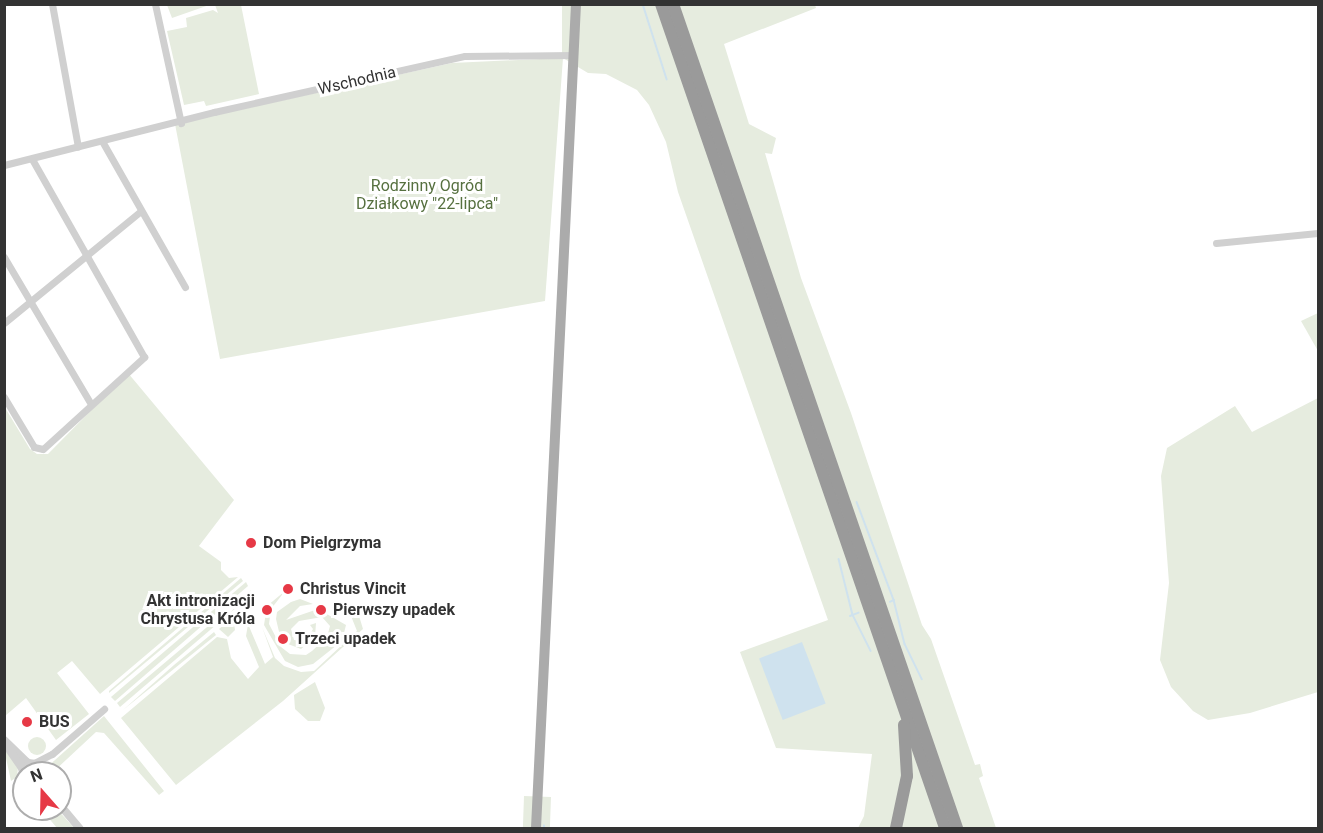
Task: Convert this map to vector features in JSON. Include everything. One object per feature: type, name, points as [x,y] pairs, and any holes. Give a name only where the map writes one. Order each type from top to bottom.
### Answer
[{"type":"highway","points":[[661,4],[945,828]]},
{"type":"highway","points":[[673,4],[957,828]]},
{"type":"highway","points":[[896,828],[907,776],[901,700]]},
{"type":"main road","points":[[536,828],[576,4]]},
{"type":"street","points":[[52,4],[78,147]]},
{"type":"street","points":[[155,4],[181,123]]},
{"type":"street","name":"Wschodnia","points":[[4,165],[474,55],[574,55]]},
{"type":"street","points":[[102,141],[185,287]]},
{"type":"street","points":[[4,397],[34,447],[43,449],[144,357],[32,159]]},
{"type":"street","points":[[4,323],[141,211]]},
{"type":"street","points":[[1216,243],[1318,233]]},
{"type":"street","points":[[4,257],[91,404]]},
{"type":"street","points":[[37,761],[52,754],[104,709]]},
{"type":"street","points":[[4,741],[24,761]]},
{"type":"street","points":[[48,761],[52,754]]},
{"type":"green space","points":[[167,4],[212,4],[172,18],[167,5]]},
{"type":"green space","points":[[215,5],[241,5],[259,94],[206,106],[204,101],[184,105],[167,31],[187,27],[186,18],[213,10],[218,13]]},
{"type":"green space","name":"Rodzinny Ogród Działkowy \"22-lipca\"","points":[[562,5],[815,5],[816,8],[724,44],[749,124],[776,138],[772,154],[765,153],[801,278],[851,413],[922,625],[931,639],[975,765],[980,764],[983,776],[979,778],[996,828],[858,828],[864,816],[872,754],[776,748],[740,652],[828,620],[678,192],[666,142],[649,105],[637,90],[606,74],[588,73],[563,58],[545,301],[220,359],[175,124],[452,63],[562,58]]},
{"type":"green space","points":[[1318,313],[1318,351],[1301,321]]},
{"type":"green space","points":[[128,373],[234,500],[199,546],[221,562],[221,570],[229,578],[238,577],[100,694],[72,661],[57,673],[89,714],[56,740],[26,698],[5,716],[4,406],[30,449],[37,454],[48,454]]},
{"type":"green space","points":[[1318,398],[1318,692],[1250,713],[1208,720],[1193,711],[1171,687],[1160,660],[1169,583],[1161,476],[1167,448],[1235,406],[1252,432]]},
{"type":"green space","points":[[241,578],[243,581],[109,693],[109,691]]},
{"type":"green space","points":[[246,582],[248,586],[115,701],[111,697]]},
{"type":"green space","points":[[251,590],[244,601],[120,707],[117,703]]},
{"type":"green space","points":[[285,591],[271,609],[269,624],[281,647],[290,654],[306,655],[312,651],[327,637],[330,626],[322,617],[299,621],[291,629],[294,640],[306,642],[313,629],[310,625],[316,623],[315,637],[301,649],[288,644],[280,636],[276,619],[277,612],[291,602],[300,599],[313,604],[300,606],[286,620],[318,609],[346,625],[342,641],[313,664],[298,667],[285,661],[264,625],[267,606]]},
{"type":"green space","points":[[357,609],[363,629],[283,701],[176,785],[121,718],[217,637],[227,639],[231,658],[248,679],[259,667],[246,636],[248,624],[265,664],[273,657],[262,627],[275,658],[284,666],[301,672],[314,671],[357,631],[351,616]]},
{"type":"green space","points":[[233,617],[235,630],[228,637],[219,629]]},
{"type":"green space","points":[[214,632],[216,635],[123,710],[174,665]]},
{"type":"green space","points":[[315,682],[325,708],[320,721],[308,721],[295,709],[294,695]]},
{"type":"green space","points":[[104,716],[164,791],[159,795],[104,733],[96,732],[65,761],[54,761]]},
{"type":"green space","points":[[33,737],[41,737],[46,742],[44,753],[33,755],[28,750],[28,742]]},
{"type":"green space","points":[[4,749],[13,761],[11,781]]},
{"type":"green space","points":[[524,796],[551,797],[550,828],[523,828]]},
{"type":"green space","points":[[51,821],[68,821],[74,828],[57,828]]},
{"type":"water","points":[[802,642],[826,704],[783,720],[759,658]]},
{"type":"waterway","points":[[643,4],[667,79]]},
{"type":"waterway","points":[[857,502],[894,600]]},
{"type":"waterway","points":[[839,559],[853,615],[871,651]]},
{"type":"waterway","points":[[890,602],[894,600],[905,644],[922,679]]},
{"type":"waterway","points":[[850,616],[858,613]]},
{"type":"place","name":"Dom Pielgrzyma","points":[[251,543]]},
{"type":"place","name":"Christus Vincit","points":[[288,589]]},
{"type":"place","name":"Akt intronizacji Chrystusa Króla","points":[[267,610]]},
{"type":"place","name":"Pierwszy upadek","points":[[321,610]]},
{"type":"place","name":"Trzeci upadek","points":[[283,639]]},
{"type":"place","name":"BUS","points":[[27,722]]}]
